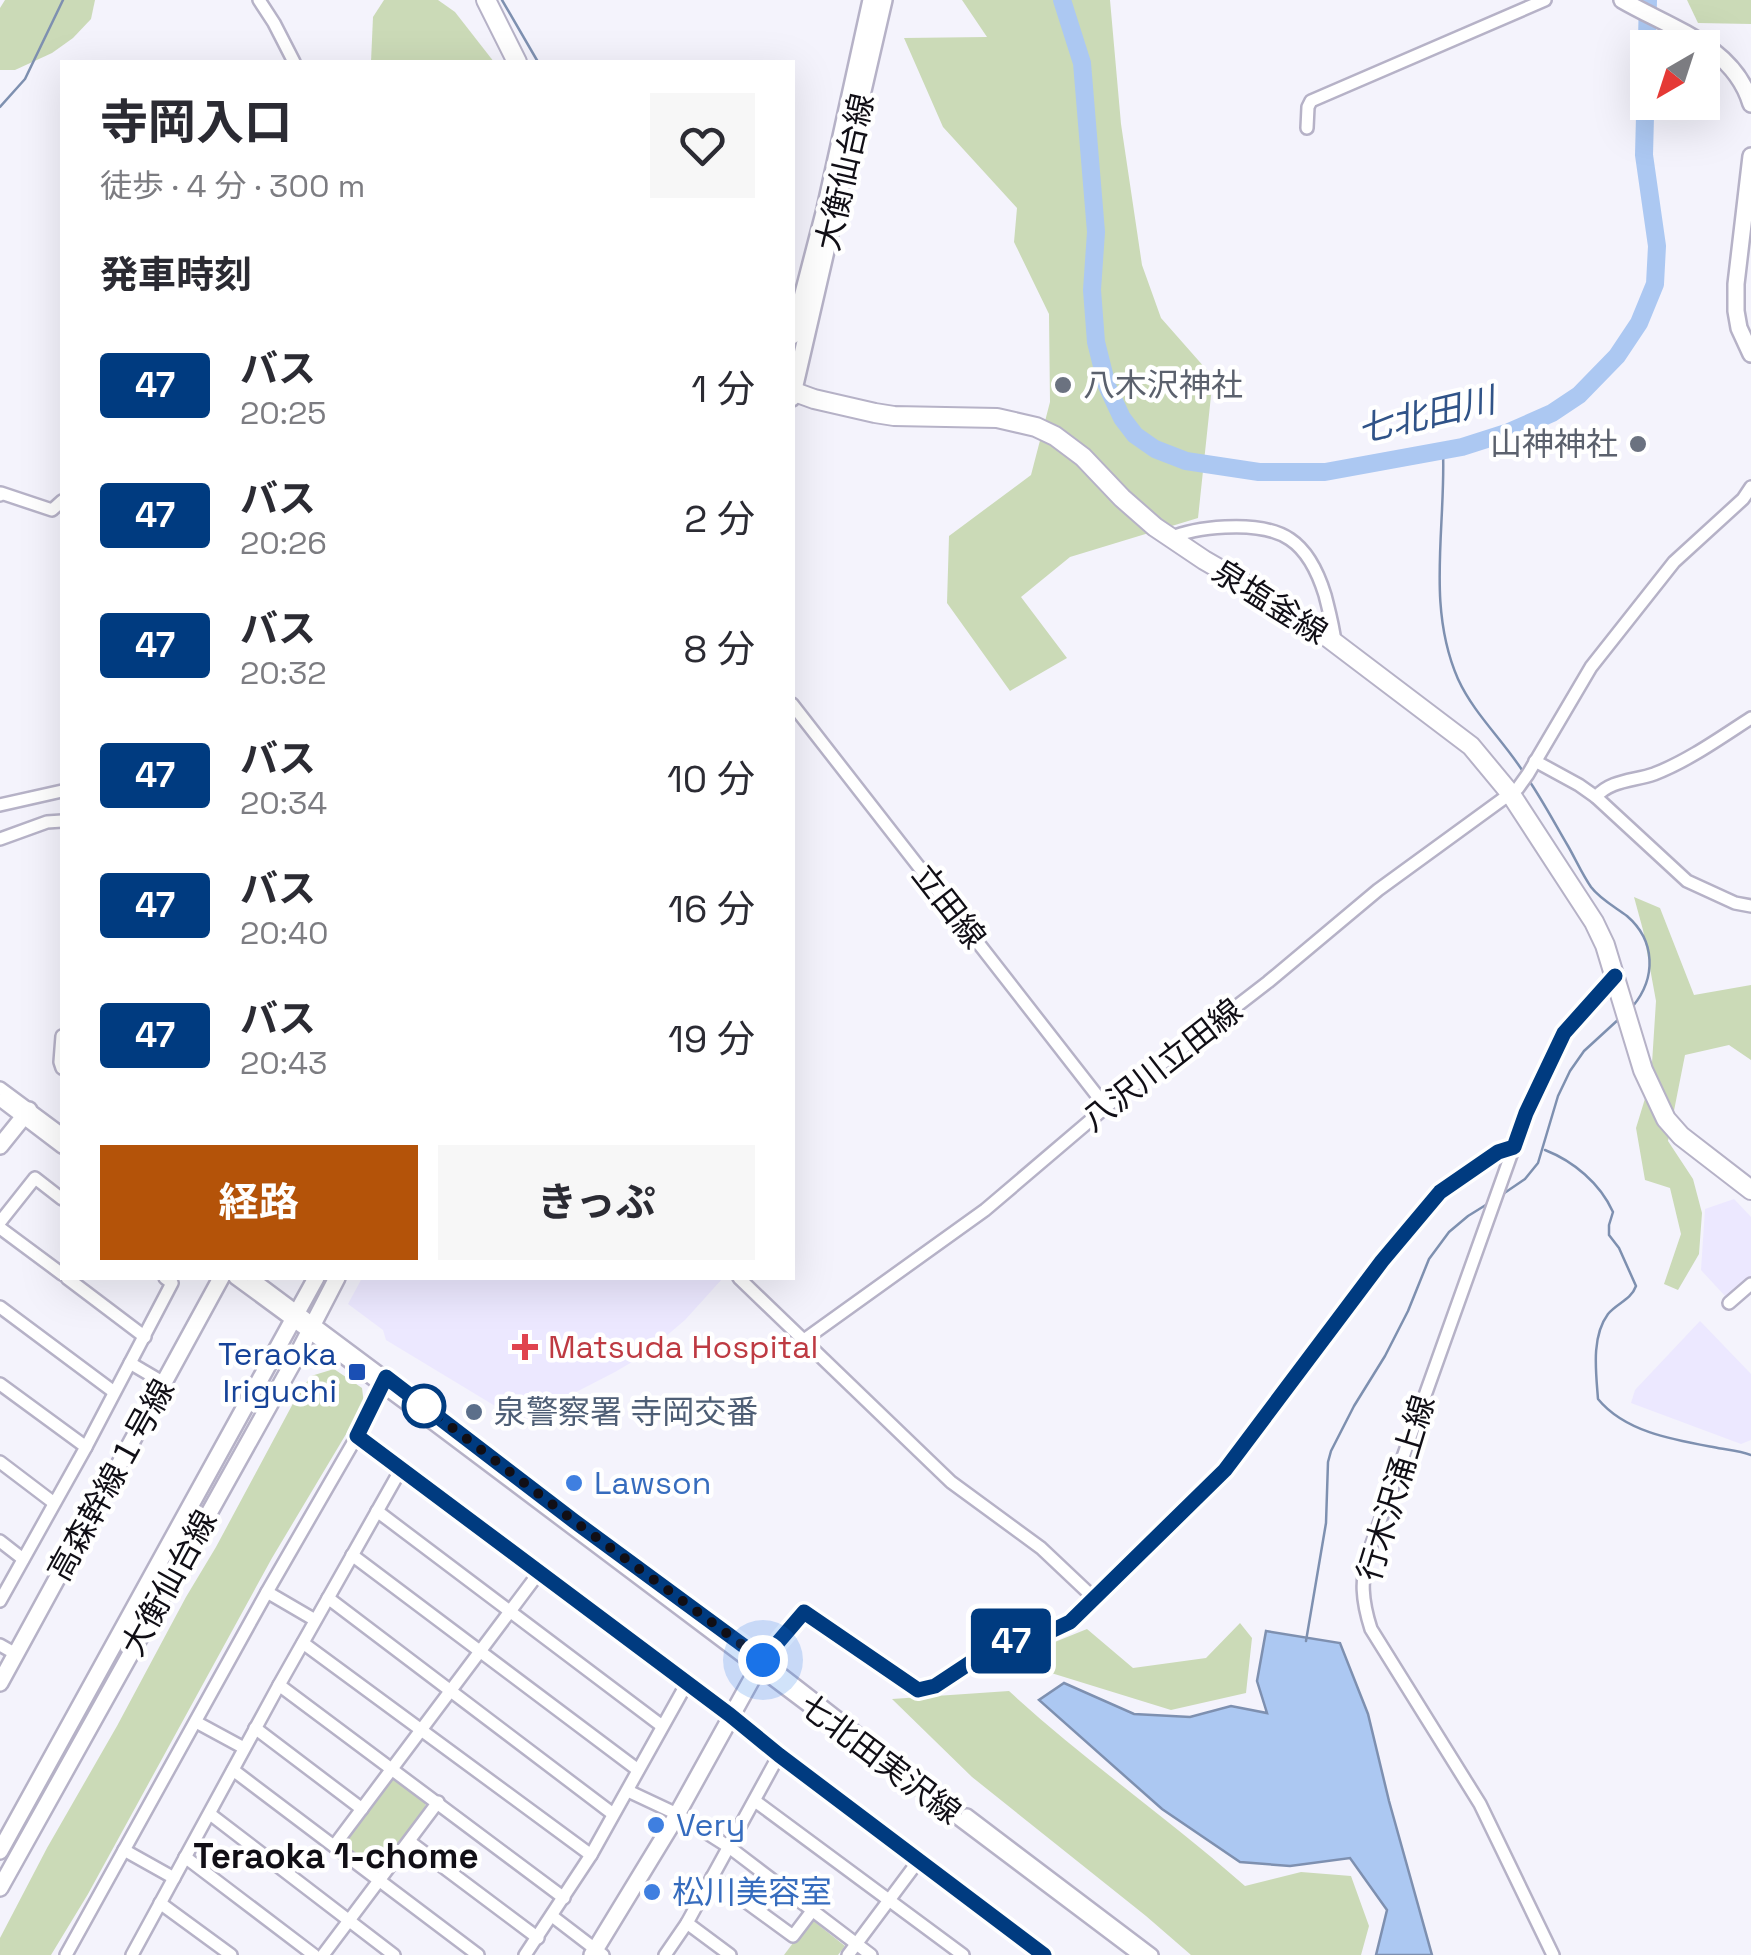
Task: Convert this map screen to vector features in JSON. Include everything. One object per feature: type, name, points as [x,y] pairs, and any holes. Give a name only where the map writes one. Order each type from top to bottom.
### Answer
[{"type":"main road","points":[[486,0],[516,60]]},
{"type":"main road","name":"大衡仙台線","points":[[795,324],[880,1]]},
{"type":"main road","name":"大衡仙台線","points":[[795,385],[880,1]]},
{"type":"main road","points":[[1626,2],[1714,51],[1734,69],[1751,104]]},
{"type":"main road","points":[[1751,156],[1736,310],[1751,354]]},
{"type":"main road","name":"泉塩釜線","points":[[795,395],[894,416],[978,416],[1036,427],[1055,436],[1083,456],[1122,498],[1170,538],[1286,608],[1471,746],[1514,790],[1594,922],[1605,945],[1644,1070],[1666,1119],[1681,1136],[1751,1190]]},
{"type":"main road","points":[[0,1146],[26,1113]]},
{"type":"main road","name":"高森幹線１号線","points":[[0,1683],[221,1280]]},
{"type":"main road","name":"大衡仙台線","points":[[0,1851],[315,1280]]},
{"type":"main road","name":"大衡仙台線","points":[[0,1888],[336,1280]]},
{"type":"main road","points":[[597,1953],[760,1664]]},
{"type":"street","points":[[258,0],[293,60]]},
{"type":"street","points":[[1307,128],[1311,101],[1545,0]]},
{"type":"street","name":"八沢川立田線","points":[[804,1340],[985,1210],[1106,1107],[1268,982],[1378,890],[1514,790],[1603,652],[1674,562],[1751,488]]},
{"type":"street","points":[[0,495],[1,492],[52,510],[60,503]]},
{"type":"street","points":[[1170,538],[1219,527],[1254,526],[1281,534],[1301,546],[1314,563],[1335,642]]},
{"type":"street","name":"立田線","points":[[795,708],[1106,1107]]},
{"type":"street","points":[[1596,797],[1602,790],[1654,774],[1696,753],[1751,718]]},
{"type":"street","points":[[1534,764],[1596,797],[1688,881],[1751,906]]},
{"type":"street","points":[[0,805],[60,791]]},
{"type":"street","points":[[0,839],[60,821]]},
{"type":"street","name":"行木沢涌上線","points":[[1553,1955],[1480,1804],[1371,1629],[1364,1607],[1363,1571],[1526,1113],[1564,1033],[1615,976]]},
{"type":"street","points":[[0,1088],[60,1145]]},
{"type":"street","points":[[0,1100],[60,1133]]},
{"type":"street","points":[[760,1664],[804,1612],[918,1690],[935,1686],[1000,1643],[1049,1632],[1070,1622],[1225,1470],[1382,1261],[1440,1192],[1498,1152],[1514,1147]]},
{"type":"street","points":[[60,1197],[35,1178],[0,1225],[60,1273]]},
{"type":"street","points":[[69,1280],[145,1337]]},
{"type":"street","points":[[0,1600],[145,1337],[172,1283],[168,1280]]},
{"type":"street","points":[[238,1280],[296,1316],[574,1521],[1152,1955]]},
{"type":"street","points":[[254,1280],[296,1316]]},
{"type":"street","points":[[741,1280],[951,1482],[1041,1548],[1095,1599]]},
{"type":"street","points":[[1729,1303],[1751,1284]]},
{"type":"street","points":[[0,1307],[114,1392]]},
{"type":"street","points":[[130,1363],[164,1383]]},
{"type":"street","points":[[66,1955],[357,1436],[384,1381]]},
{"type":"street","points":[[0,1384],[86,1447]]},
{"type":"street","points":[[357,1436],[730,1715],[1040,1954]]},
{"type":"street","points":[[0,1462],[54,1503]]},
{"type":"street","points":[[151,1955],[135,1950],[302,1642],[401,1470]]},
{"type":"street","points":[[377,1511],[662,1726]]},
{"type":"street","points":[[0,1540],[22,1559]]},
{"type":"street","points":[[352,1554],[638,1770]]},
{"type":"street","points":[[334,1846],[538,1574]]},
{"type":"street","points":[[267,1592],[315,1620]]},
{"type":"street","points":[[328,1598],[613,1814]]},
{"type":"street","points":[[302,1642],[591,1855]]},
{"type":"street","points":[[0,1645],[16,1654]]},
{"type":"street","name":"七北田実沢線","points":[[760,1664],[1139,1955]]},
{"type":"street","points":[[525,1955],[591,1855],[686,1683]]},
{"type":"street","points":[[279,1685],[564,1898]]},
{"type":"street","points":[[196,1722],[244,1748]]},
{"type":"street","points":[[255,1728],[362,1809]]},
{"type":"street","points":[[665,1955],[779,1755]]},
{"type":"street","points":[[233,1770],[478,1955]]},
{"type":"street","points":[[628,1791],[676,1814],[728,1848],[812,1910],[853,1950],[871,1955]]},
{"type":"street","points":[[755,1801],[963,1955]]},
{"type":"street","points":[[322,1955],[438,1802]]},
{"type":"street","points":[[210,1814],[394,1955]]},
{"type":"street","points":[[410,1842],[538,1938]]},
{"type":"street","points":[[124,1850],[174,1878]]},
{"type":"street","points":[[185,1857],[314,1955]]},
{"type":"street","points":[[853,1950],[919,1860]]},
{"type":"street","points":[[712,1877],[793,1936],[812,1910]]},
{"type":"street","points":[[160,1903],[231,1955]]},
{"type":"street","points":[[552,1916],[597,1953]]},
{"type":"street","points":[[686,1923],[730,1955]]},
{"type":"shaded area","points":[[1734,1199],[1751,1217],[1751,1277],[1726,1297],[1701,1270],[1705,1209]]},
{"type":"shaded area","name":"Matsuda Hospital","points":[[361,1280],[721,1280],[685,1320],[644,1355],[520,1421],[386,1340],[383,1330],[348,1304]]},
{"type":"shaded area","points":[[1700,1321],[1751,1374],[1751,1440],[1741,1444],[1631,1403],[1635,1390]]},
{"type":"green space","points":[[5,0],[95,0],[91,19],[73,38],[15,70],[0,70],[0,8]]},
{"type":"green space","points":[[384,0],[438,0],[455,12],[492,60],[371,60],[373,17]]},
{"type":"green space","points":[[962,0],[1110,0],[1121,124],[1142,265],[1161,318],[1213,377],[1198,518],[1070,557],[1021,597],[1067,658],[1010,691],[947,603],[949,536],[1031,475],[1050,402],[1049,314],[1014,242],[1017,208],[943,127],[904,38],[987,37]]},
{"type":"green space","points":[[1687,0],[1751,0],[1751,24],[1698,23]]},
{"type":"green space","points":[[1634,897],[1660,908],[1694,995],[1751,985],[1751,1060],[1729,1045],[1685,1055],[1668,1141],[1693,1179],[1702,1213],[1699,1254],[1678,1290],[1664,1284],[1681,1234],[1670,1188],[1645,1180],[1636,1128],[1651,1079],[1656,1001]]},
{"type":"green space","points":[[334,1369],[362,1388],[364,1404],[272,1558],[88,1894],[51,1955],[0,1955],[0,1938],[47,1848],[297,1396],[311,1376]]},
{"type":"green space","points":[[1240,1623],[1252,1638],[1246,1693],[1171,1710],[1048,1672],[951,1677],[992,1653],[1040,1648],[1087,1629],[1133,1668],[1206,1658]]},
{"type":"green space","points":[[1009,1691],[1245,1886],[1301,1872],[1351,1876],[1369,1926],[1361,1955],[1191,1955],[972,1777],[892,1699]]},
{"type":"green space","points":[[393,1774],[424,1797],[426,1807],[378,1872],[341,1844]]},
{"type":"green space","points":[[811,1919],[845,1946],[838,1955],[784,1955]]},
{"type":"water","points":[[1266,1631],[1340,1643],[1368,1714],[1432,1955],[1376,1955],[1387,1910],[1350,1858],[1290,1866],[1240,1862],[1162,1809],[1039,1700],[1064,1683],[1134,1714],[1190,1717],[1231,1706],[1267,1713],[1257,1681]]},
{"type":"waterway","points":[[0,107],[25,79],[63,0]]},
{"type":"waterway","points":[[502,0],[537,60]]},
{"type":"waterway","name":"七北田川","points":[[1062,0],[1082,63],[1096,232],[1092,290],[1096,342],[1107,386],[1122,418],[1135,435],[1155,449],[1186,461],[1259,472],[1325,472],[1462,447],[1509,432],[1552,413],[1579,395],[1617,356],[1639,323],[1655,284],[1657,246],[1644,155],[1648,0]]},
{"type":"waterway","points":[[1443,451],[1440,595],[1448,651],[1465,692],[1524,773]]},
{"type":"waterway","points":[[1528,779],[1591,887],[1627,916],[1643,937],[1648,948],[1649,972],[1633,1006]]},
{"type":"waterway","points":[[1500,1196],[1525,1179],[1538,1163],[1558,1096],[1570,1071],[1584,1051],[1620,1018]]},
{"type":"waterway","points":[[1545,1150],[1585,1174],[1601,1192],[1613,1212],[1609,1235],[1636,1286],[1608,1314],[1599,1333],[1598,1399],[1622,1419],[1651,1433],[1751,1455]]},
{"type":"waterway","points":[[1306,1641],[1326,1523],[1331,1451],[1408,1311],[1429,1259],[1449,1232],[1489,1203]]},
{"type":"bus line","name":"47","points":[[1044,1955],[357,1436],[386,1377],[763,1660],[804,1612],[918,1690],[935,1686],[1000,1643],[1049,1632],[1070,1622],[1216,1480],[1382,1261],[1440,1192],[1498,1152],[1514,1147],[1564,1033],[1615,976]]},
{"type":"place","name":"八木沢神社","points":[[1063,385]]},
{"type":"place","name":"山神神社","points":[[1638,444]]},
{"type":"place","name":"Matsuda Hospital","points":[[525,1347]]},
{"type":"place","name":"Teraoka Iriguchi","points":[[357,1372]]},
{"type":"place","name":"泉警察署 寺岡交番","points":[[474,1412]]},
{"type":"place","name":"Lawson","points":[[574,1483]]},
{"type":"place","name":"Very","points":[[656,1825]]},
{"type":"place","name":"松川美容室","points":[[652,1892]]},
{"type":"district","name":"Teraoka 1-chome","points":[[336,1856]]},
{"type":"route","points":[[424,1406],[763,1660]]}]
